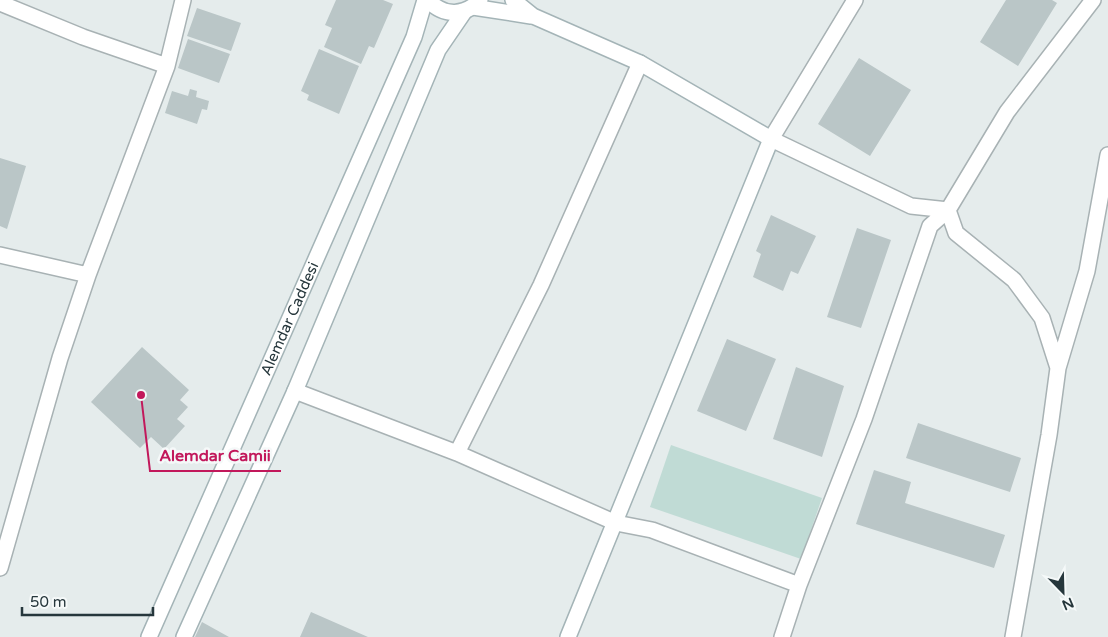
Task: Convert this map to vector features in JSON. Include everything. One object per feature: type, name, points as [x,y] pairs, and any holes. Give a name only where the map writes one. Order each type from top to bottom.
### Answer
[{"type":"street","points":[[0,568],[60,358],[88,275],[167,66],[183,0]]},
{"type":"street","points":[[427,0],[442,11],[453,13],[472,6],[533,16],[640,62],[771,139],[911,206],[948,210]]},
{"type":"street","name":"Alemdar Caddesi","points":[[149,637],[414,37],[427,0]]},
{"type":"street","points":[[513,0],[533,16]]},
{"type":"street","points":[[568,637],[771,139],[853,0]]},
{"type":"street","points":[[782,637],[799,585],[864,419],[930,226],[948,210],[1007,112],[1093,0]]},
{"type":"street","points":[[0,3],[83,37],[167,66]]},
{"type":"street","name":"Alemdar Caddesi","points":[[184,637],[295,391],[438,50],[472,6]]},
{"type":"street","points":[[457,453],[541,285],[640,62]]},
{"type":"street","points":[[1013,637],[1049,435],[1058,368],[1087,271],[1108,155]]},
{"type":"street","points":[[948,210],[956,234],[1014,280],[1042,318],[1058,368]]},
{"type":"street","points":[[0,255],[88,275]]},
{"type":"street","points":[[295,391],[457,453],[616,523],[652,530],[799,585]]},
{"type":"green space","points":[[671,445],[822,498],[801,559],[650,507]]},
{"type":"building","points":[[336,0],[383,0],[393,4],[374,48],[369,46],[361,64],[324,47],[332,28],[325,25]]},
{"type":"building","points":[[1006,0],[1052,0],[1057,3],[1018,66],[980,42]]},
{"type":"building","points":[[197,8],[241,23],[231,51],[187,36]]},
{"type":"building","points":[[188,39],[230,54],[219,83],[178,68]]},
{"type":"building","points":[[319,49],[359,66],[339,114],[307,100],[309,95],[301,91]]},
{"type":"building","points":[[859,58],[911,90],[870,156],[818,124]]},
{"type":"building","points":[[190,89],[197,91],[196,97],[209,101],[207,110],[202,109],[197,124],[165,113],[172,91],[188,96]]},
{"type":"building","points":[[0,158],[26,166],[7,229],[0,226]]},
{"type":"building","points":[[771,215],[816,236],[798,274],[791,271],[783,291],[753,277],[761,254],[756,251]]},
{"type":"building","points":[[857,228],[891,240],[861,328],[827,317]]},
{"type":"building","points":[[727,339],[776,359],[746,431],[697,411]]},
{"type":"building","points":[[142,347],[189,390],[180,400],[188,407],[177,419],[185,426],[164,449],[151,437],[140,448],[91,402]]},
{"type":"building","points":[[796,367],[844,386],[822,457],[773,439]]},
{"type":"building","points":[[918,423],[1021,458],[1010,492],[906,458]]},
{"type":"building","points":[[874,470],[911,482],[905,503],[1005,535],[994,568],[856,524]]},
{"type":"building","points":[[311,612],[368,637],[300,637]]},
{"type":"building","points":[[202,622],[229,637],[195,637]]},
{"type":"place","name":"Alemdar Camii","points":[[141,395]]}]
